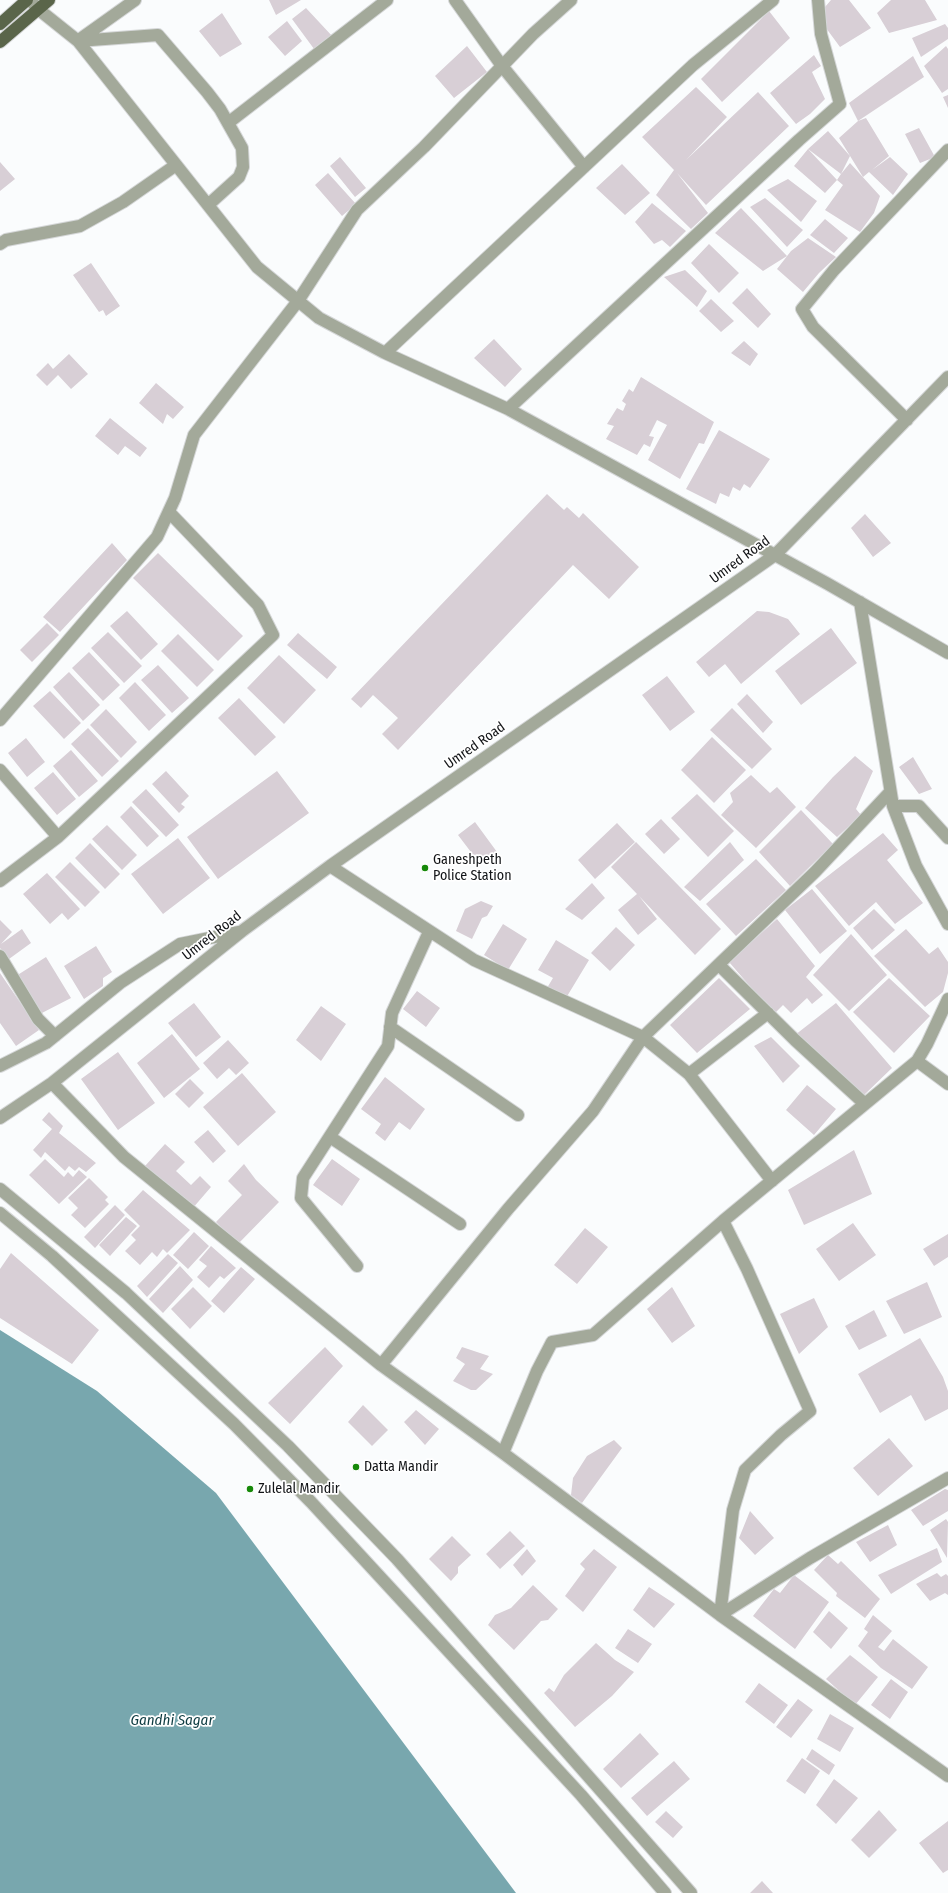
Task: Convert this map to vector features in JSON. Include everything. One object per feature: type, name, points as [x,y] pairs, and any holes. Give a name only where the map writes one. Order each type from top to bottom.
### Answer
[{"type":"main road","points":[[0,24],[32,3],[49,0]]},
{"type":"main road","points":[[0,42],[32,3]]},
{"type":"street","points":[[78,41],[135,0]]},
{"type":"street","points":[[228,123],[387,0]]},
{"type":"street","points":[[455,0],[502,66],[584,167]]},
{"type":"street","points":[[0,720],[156,537],[175,498],[194,435],[298,301],[357,210],[424,147],[533,34],[571,0]]},
{"type":"street","points":[[385,354],[693,65],[773,0]]},
{"type":"street","points":[[508,409],[799,140],[840,104],[821,34],[818,0]]},
{"type":"street","points":[[32,3],[78,41],[257,267],[320,318],[385,354],[508,409],[776,555],[948,653]]},
{"type":"street","points":[[78,41],[158,35],[207,92],[228,123],[242,148],[243,167],[240,177],[208,205]]},
{"type":"street","points":[[907,420],[813,327],[802,309],[834,270],[948,150]]},
{"type":"street","points":[[0,244],[6,240],[80,226],[123,202],[176,165]]},
{"type":"street","name":"Umred Road","points":[[0,1118],[52,1083],[242,931],[330,866],[776,555],[948,377]]},
{"type":"street","points":[[0,881],[58,837],[273,635],[258,605],[169,512]]},
{"type":"street","points":[[860,602],[893,806],[916,866],[948,924]]},
{"type":"street","points":[[0,770],[58,837]]},
{"type":"street","points":[[381,1365],[508,1209],[594,1112],[643,1037],[815,872],[890,792]]},
{"type":"street","points":[[893,806],[919,806],[948,838]]},
{"type":"street","points":[[330,866],[474,960],[643,1037],[689,1074],[772,1181]]},
{"type":"street","points":[[0,1066],[46,1043],[120,983],[180,944],[242,931]]},
{"type":"street","points":[[357,1266],[301,1198],[303,1178],[388,1046],[392,1013],[429,932]]},
{"type":"street","points":[[0,956],[38,1019],[55,1036]]},
{"type":"street","points":[[719,965],[865,1104]]},
{"type":"street","points":[[503,1453],[537,1371],[552,1342],[593,1335],[723,1221],[917,1061],[927,1044],[948,999]]},
{"type":"street","points":[[689,1074],[768,1013]]},
{"type":"street","points":[[390,1027],[518,1115]]},
{"type":"street","points":[[917,1061],[948,1084]]},
{"type":"street","points":[[52,1083],[124,1157],[381,1365],[503,1453],[720,1615],[948,1776]]},
{"type":"street","points":[[330,1137],[460,1224]]},
{"type":"street","points":[[0,1189],[126,1293],[288,1446],[398,1560],[691,1893]]},
{"type":"street","points":[[0,1213],[52,1256],[234,1424],[311,1502],[581,1796],[665,1893]]},
{"type":"street","points":[[720,1615],[733,1510],[745,1470],[781,1435],[810,1411],[747,1268],[723,1221]]},
{"type":"street","points":[[720,1615],[810,1558],[948,1478]]},
{"type":"water","name":"Gandhi Sagar","points":[[0,1330],[97,1391],[216,1493],[516,1893],[0,1893]]},
{"type":"building","points":[[269,0],[301,0],[276,15]]},
{"type":"building","points":[[831,0],[849,0],[871,28],[840,47],[826,28],[825,7]]},
{"type":"building","points":[[891,0],[925,0],[937,20],[889,33],[877,13]]},
{"type":"building","points":[[306,8],[333,37],[317,53],[292,19]]},
{"type":"building","points":[[769,11],[790,38],[722,102],[701,79]]},
{"type":"building","points":[[222,13],[242,44],[220,57],[199,31]]},
{"type":"building","points":[[287,21],[302,41],[285,56],[268,37]]},
{"type":"building","points":[[945,24],[948,28],[948,39],[921,57],[912,38]]},
{"type":"building","points":[[467,46],[487,72],[454,98],[435,76]]},
{"type":"building","points":[[946,46],[948,49],[948,89],[942,93],[924,66]]},
{"type":"building","points":[[814,55],[821,66],[812,72],[825,99],[810,114],[796,124],[770,93]]},
{"type":"building","points":[[913,56],[924,77],[858,121],[849,103]]},
{"type":"building","points":[[696,87],[727,117],[686,160],[758,92],[789,126],[706,205],[677,173],[708,213],[691,229],[656,195],[674,170],[642,137]]},
{"type":"building","points":[[948,95],[948,108],[943,97]]},
{"type":"building","points":[[866,118],[889,156],[872,170],[890,157],[908,174],[893,195],[869,172],[863,177],[839,138],[858,121]]},
{"type":"building","points":[[919,128],[935,157],[920,163],[905,134]]},
{"type":"building","points":[[828,131],[850,156],[841,174],[808,149]]},
{"type":"building","points":[[808,149],[837,180],[825,193],[794,166]]},
{"type":"building","points":[[340,157],[366,188],[355,197],[330,166]]},
{"type":"building","points":[[0,162],[15,179],[0,191]]},
{"type":"building","points":[[850,163],[880,196],[874,213],[860,232],[825,210],[843,185],[837,180]]},
{"type":"building","points":[[622,164],[650,193],[625,215],[596,188]]},
{"type":"building","points":[[328,173],[356,204],[342,216],[315,185]]},
{"type":"building","points":[[788,179],[817,201],[801,222],[767,190]]},
{"type":"building","points":[[765,198],[803,230],[787,247],[750,207]]},
{"type":"building","points":[[652,203],[686,231],[670,247],[662,240],[654,244],[635,222]]},
{"type":"building","points":[[741,208],[787,256],[763,271],[715,233]]},
{"type":"building","points":[[825,219],[848,238],[834,253],[810,235]]},
{"type":"building","points":[[808,238],[836,257],[819,273],[803,292],[777,269],[791,251]]},
{"type":"building","points":[[709,244],[739,273],[719,293],[691,263]]},
{"type":"building","points":[[91,263],[120,306],[106,316],[103,310],[99,312],[73,275]]},
{"type":"building","points":[[685,270],[707,291],[697,307],[664,277]]},
{"type":"building","points":[[747,288],[771,314],[758,328],[732,303]]},
{"type":"building","points":[[711,299],[734,321],[721,332],[699,311]]},
{"type":"building","points":[[494,339],[522,369],[505,387],[474,358]]},
{"type":"building","points":[[744,341],[758,354],[750,366],[731,353]]},
{"type":"building","points":[[69,354],[88,374],[71,389],[58,375],[47,386],[36,375],[48,363],[53,369]]},
{"type":"building","points":[[641,377],[714,422],[704,444],[699,443],[680,479],[648,460],[667,425],[657,420],[649,436],[654,437],[650,447],[644,444],[637,455],[606,439],[614,426],[607,424],[617,408],[623,411],[626,404],[622,401],[629,389],[633,392]]},
{"type":"building","points":[[156,383],[184,407],[173,419],[167,414],[163,424],[139,403]]},
{"type":"building","points":[[110,418],[147,448],[140,457],[125,446],[118,455],[95,436]]},
{"type":"building","points":[[719,430],[770,459],[750,488],[744,484],[740,491],[733,487],[729,497],[720,493],[716,504],[686,489]]},
{"type":"building","points":[[547,494],[564,510],[567,507],[579,518],[583,513],[639,567],[609,599],[573,565],[398,750],[382,734],[398,718],[373,695],[361,708],[351,699]]},
{"type":"building","points":[[865,514],[891,543],[873,557],[851,528]]},
{"type":"building","points":[[112,543],[127,560],[60,632],[43,617]]},
{"type":"building","points":[[158,553],[243,636],[218,661],[133,578]]},
{"type":"building","points":[[127,611],[158,644],[141,660],[110,626]]},
{"type":"building","points":[[757,611],[769,612],[788,619],[800,634],[741,684],[725,664],[709,677],[696,662]]},
{"type":"building","points":[[47,623],[59,635],[32,662],[20,650]]},
{"type":"building","points":[[831,628],[857,663],[801,705],[775,671]]},
{"type":"building","points":[[108,632],[142,666],[124,683],[91,648]]},
{"type":"building","points":[[298,633],[337,667],[327,679],[287,645]]},
{"type":"building","points":[[178,634],[214,670],[197,687],[161,651]]},
{"type":"building","points":[[89,652],[120,685],[103,701],[72,668]]},
{"type":"building","points":[[279,655],[316,690],[284,724],[247,688]]},
{"type":"building","points":[[158,665],[189,698],[172,713],[141,680]]},
{"type":"building","points":[[69,672],[100,705],[83,721],[53,687]]},
{"type":"building","points":[[667,676],[695,712],[670,731],[642,695]]},
{"type":"building","points":[[135,682],[166,715],[149,731],[119,698]]},
{"type":"building","points":[[50,691],[81,723],[64,739],[33,706]]},
{"type":"building","points":[[747,694],[773,722],[763,733],[737,704]]},
{"type":"building","points":[[239,698],[276,737],[255,756],[218,718]]},
{"type":"building","points":[[732,708],[772,749],[752,769],[710,730]]},
{"type":"building","points":[[106,709],[137,742],[121,758],[90,725]]},
{"type":"building","points":[[88,728],[119,761],[102,777],[71,744]]},
{"type":"building","points":[[712,737],[746,770],[714,803],[681,770]]},
{"type":"building","points":[[26,738],[45,762],[27,777],[8,753]]},
{"type":"building","points":[[71,750],[98,781],[79,797],[53,766]]},
{"type":"building","points":[[855,756],[873,771],[856,809],[861,815],[837,837],[805,808],[833,777]]},
{"type":"building","points":[[913,757],[932,789],[919,794],[899,767]]},
{"type":"building","points":[[166,771],[189,796],[181,804],[185,807],[179,813],[152,784]]},
{"type":"building","points":[[277,771],[309,813],[218,879],[187,837]]},
{"type":"building","points":[[53,772],[76,799],[57,815],[34,788]]},
{"type":"building","points":[[751,775],[770,793],[777,787],[796,807],[756,848],[721,815],[733,802],[730,793]]},
{"type":"building","points":[[146,789],[179,825],[166,837],[132,802]]},
{"type":"building","points":[[697,794],[734,831],[708,857],[671,818]]},
{"type":"building","points":[[131,806],[159,836],[147,847],[120,817]]},
{"type":"building","points":[[801,810],[833,844],[790,886],[759,852]]},
{"type":"building","points":[[661,819],[680,839],[664,854],[645,834]]},
{"type":"building","points":[[475,822],[497,852],[480,864],[458,835]]},
{"type":"building","points":[[617,823],[635,842],[595,879],[578,860]]},
{"type":"building","points":[[107,825],[137,855],[122,870],[92,839]]},
{"type":"building","points":[[883,833],[898,850],[887,860],[923,903],[895,924],[876,902],[849,926],[815,886]]},
{"type":"building","points":[[178,838],[210,878],[163,914],[131,874]]},
{"type":"building","points":[[636,842],[721,929],[695,955],[639,896],[657,919],[638,935],[618,910],[637,894],[611,867]]},
{"type":"building","points":[[730,842],[744,860],[700,901],[684,887]]},
{"type":"building","points":[[90,843],[120,874],[105,889],[75,858]]},
{"type":"building","points":[[756,859],[786,890],[736,936],[706,904]]},
{"type":"building","points":[[70,862],[100,892],[85,907],[55,877]]},
{"type":"building","points":[[47,873],[80,909],[68,920],[62,913],[50,924],[23,894]]},
{"type":"building","points":[[592,883],[605,898],[582,920],[565,909]]},
{"type":"building","points":[[812,889],[847,931],[820,954],[785,910]]},
{"type":"building","points":[[481,901],[493,906],[487,916],[482,918],[472,939],[456,931],[465,909]]},
{"type":"building","points":[[874,909],[895,930],[872,950],[853,928]]},
{"type":"building","points":[[777,919],[815,966],[806,977],[823,995],[812,1004],[807,998],[791,1013],[783,1005],[774,1014],[729,962]]},
{"type":"building","points":[[0,920],[12,932],[1,944],[22,929],[31,943],[9,959],[0,948]]},
{"type":"building","points":[[503,924],[527,939],[508,970],[484,955]]},
{"type":"building","points":[[616,927],[635,945],[610,971],[591,953]]},
{"type":"building","points":[[906,929],[929,954],[938,947],[948,962],[948,973],[943,992],[925,1007],[874,956]]},
{"type":"building","points":[[851,934],[887,975],[849,1011],[813,975]]},
{"type":"building","points":[[556,940],[589,960],[566,998],[547,988],[553,978],[538,970]]},
{"type":"building","points":[[96,946],[112,972],[103,978],[103,986],[84,999],[64,966]]},
{"type":"building","points":[[46,957],[71,998],[38,1015],[16,976]]},
{"type":"building","points":[[0,973],[39,1030],[16,1046],[0,1023]]},
{"type":"building","points":[[719,978],[750,1009],[697,1053],[670,1025]]},
{"type":"building","points":[[889,978],[930,1016],[894,1053],[853,1012]]},
{"type":"building","points":[[417,991],[440,1008],[426,1027],[403,1009]]},
{"type":"building","points":[[194,1003],[221,1037],[196,1057],[168,1023]]},
{"type":"building","points":[[836,1003],[892,1068],[863,1096],[795,1035]]},
{"type":"building","points":[[321,1006],[346,1024],[321,1061],[296,1040]]},
{"type":"building","points":[[172,1034],[200,1069],[164,1098],[137,1063]]},
{"type":"building","points":[[771,1037],[800,1066],[783,1083],[754,1046]]},
{"type":"building","points":[[228,1040],[249,1063],[236,1075],[229,1068],[217,1079],[203,1063]]},
{"type":"building","points":[[118,1052],[155,1103],[118,1130],[81,1079]]},
{"type":"building","points":[[242,1073],[276,1112],[238,1146],[203,1107]]},
{"type":"building","points":[[385,1077],[425,1109],[410,1130],[399,1122],[385,1141],[375,1133],[381,1124],[361,1109]]},
{"type":"building","points":[[190,1079],[204,1093],[189,1108],[175,1094]]},
{"type":"building","points":[[807,1085],[836,1109],[814,1135],[786,1110]]},
{"type":"building","points":[[49,1112],[63,1126],[59,1133],[96,1163],[86,1172],[79,1167],[75,1171],[69,1166],[65,1171],[45,1152],[41,1158],[33,1150],[52,1129],[42,1120]]},
{"type":"building","points":[[208,1130],[226,1151],[213,1163],[194,1142]]},
{"type":"building","points":[[165,1144],[185,1162],[176,1171],[191,1185],[200,1176],[211,1187],[192,1209],[145,1166]]},
{"type":"building","points":[[854,1150],[872,1194],[804,1225],[788,1190]]},
{"type":"building","points":[[45,1159],[64,1177],[68,1172],[73,1177],[79,1170],[87,1177],[59,1204],[29,1175]]},
{"type":"building","points":[[332,1159],[360,1179],[342,1206],[313,1185]]},
{"type":"building","points":[[244,1164],[256,1180],[279,1202],[238,1244],[216,1222],[242,1195],[228,1181]]},
{"type":"building","points":[[89,1178],[108,1197],[105,1200],[109,1204],[85,1228],[71,1215],[78,1208],[68,1198]]},
{"type":"building","points":[[143,1190],[190,1230],[167,1253],[163,1249],[157,1257],[152,1252],[140,1265],[125,1251],[136,1240],[131,1235],[140,1226],[124,1210]]},
{"type":"building","points":[[115,1205],[125,1215],[95,1248],[84,1237]]},
{"type":"building","points":[[126,1217],[137,1226],[110,1256],[99,1245]]},
{"type":"building","points":[[853,1223],[876,1255],[839,1281],[816,1249]]},
{"type":"building","points":[[585,1228],[608,1247],[577,1284],[554,1265]]},
{"type":"building","points":[[194,1232],[209,1246],[188,1269],[173,1255]]},
{"type":"building","points":[[948,1234],[948,1257],[934,1266],[923,1249]]},
{"type":"building","points":[[211,1246],[236,1268],[224,1279],[220,1276],[209,1288],[197,1277],[207,1266],[199,1260]]},
{"type":"building","points":[[11,1253],[99,1330],[72,1364],[0,1318],[0,1269]]},
{"type":"building","points":[[168,1254],[178,1263],[147,1297],[137,1286]]},
{"type":"building","points":[[180,1266],[193,1280],[163,1313],[149,1299]]},
{"type":"building","points":[[241,1267],[255,1279],[224,1313],[211,1301]]},
{"type":"building","points":[[927,1282],[942,1317],[904,1334],[886,1301]]},
{"type":"building","points":[[193,1287],[212,1306],[190,1329],[171,1309]]},
{"type":"building","points":[[672,1287],[695,1326],[672,1343],[647,1309]]},
{"type":"building","points":[[814,1298],[828,1327],[799,1354],[780,1314]]},
{"type":"building","points":[[874,1310],[887,1336],[859,1350],[845,1326]]},
{"type":"building","points":[[920,1338],[943,1377],[948,1391],[948,1409],[925,1421],[911,1395],[880,1413],[858,1374]]},
{"type":"building","points":[[325,1347],[343,1366],[290,1424],[268,1403]]},
{"type":"building","points":[[462,1347],[489,1356],[480,1369],[493,1374],[476,1390],[471,1390],[453,1381],[465,1364],[456,1358]]},
{"type":"building","points":[[363,1405],[388,1430],[372,1446],[348,1422]]},
{"type":"building","points":[[416,1410],[439,1429],[425,1445],[404,1422]]},
{"type":"building","points":[[889,1438],[913,1466],[878,1496],[853,1468]]},
{"type":"building","points":[[614,1440],[622,1448],[582,1503],[571,1495],[573,1478],[587,1456]]},
{"type":"building","points":[[945,1489],[948,1490],[948,1511],[923,1526],[911,1510]]},
{"type":"building","points":[[750,1511],[774,1538],[755,1555],[739,1538]]},
{"type":"building","points":[[946,1519],[948,1522],[947,1558],[930,1530]]},
{"type":"building","points":[[888,1525],[897,1545],[870,1562],[856,1542]]},
{"type":"building","points":[[510,1531],[525,1546],[500,1569],[486,1554]]},
{"type":"building","points":[[452,1536],[471,1555],[458,1567],[458,1573],[451,1581],[429,1559]]},
{"type":"building","points":[[937,1548],[942,1562],[891,1594],[878,1575]]},
{"type":"building","points":[[527,1549],[536,1561],[522,1576],[513,1565]]},
{"type":"building","points":[[594,1549],[617,1567],[583,1612],[565,1596],[585,1569],[580,1564]]},
{"type":"building","points":[[828,1555],[838,1564],[841,1561],[880,1599],[865,1618],[836,1596],[837,1593],[814,1570]]},
{"type":"building","points":[[937,1573],[941,1577],[946,1574],[948,1576],[948,1595],[945,1593],[930,1601],[916,1584]]},
{"type":"building","points":[[794,1575],[829,1602],[795,1649],[753,1616],[774,1589],[780,1593]]},
{"type":"building","points":[[533,1585],[558,1609],[548,1620],[541,1621],[514,1650],[488,1625],[495,1615],[511,1608]]},
{"type":"building","points":[[649,1587],[675,1604],[654,1628],[633,1610]]},
{"type":"building","points":[[829,1611],[848,1628],[831,1649],[813,1632]]},
{"type":"building","points":[[873,1615],[892,1631],[878,1647],[884,1651],[893,1639],[928,1667],[912,1689],[881,1668],[858,1646],[868,1632],[864,1629]]},
{"type":"building","points":[[628,1629],[652,1644],[638,1663],[615,1648]]},
{"type":"building","points":[[596,1643],[615,1660],[634,1672],[612,1696],[575,1727],[544,1693],[549,1688],[554,1692],[564,1675]]},
{"type":"building","points":[[850,1655],[878,1677],[855,1705],[826,1679]]},
{"type":"building","points":[[891,1679],[908,1692],[890,1719],[871,1705]]},
{"type":"building","points":[[759,1683],[788,1705],[774,1724],[745,1702]]},
{"type":"building","points":[[798,1699],[813,1710],[791,1738],[776,1727]]},
{"type":"building","points":[[830,1714],[854,1728],[840,1752],[817,1739]]},
{"type":"building","points":[[640,1733],[659,1754],[621,1788],[603,1769]]},
{"type":"building","points":[[812,1749],[835,1765],[829,1775],[806,1759]]},
{"type":"building","points":[[802,1758],[820,1771],[805,1794],[786,1781]]},
{"type":"building","points":[[674,1761],[690,1779],[647,1816],[631,1798]]},
{"type":"building","points":[[834,1779],[858,1798],[836,1824],[816,1805]]},
{"type":"building","points":[[879,1810],[897,1830],[869,1858],[851,1840]]},
{"type":"building","points":[[666,1811],[683,1827],[673,1838],[655,1822]]},
{"type":"building","points":[[948,1821],[948,1870],[943,1873],[919,1843]]},
{"type":"building","points":[[762,1881],[773,1893],[750,1893]]},
{"type":"place","name":"Ganeshpeth Police Station","points":[[425,868]]},
{"type":"place","name":"Datta Mandir","points":[[356,1467]]},
{"type":"place","name":"Zulelal Mandir","points":[[250,1489]]}]
